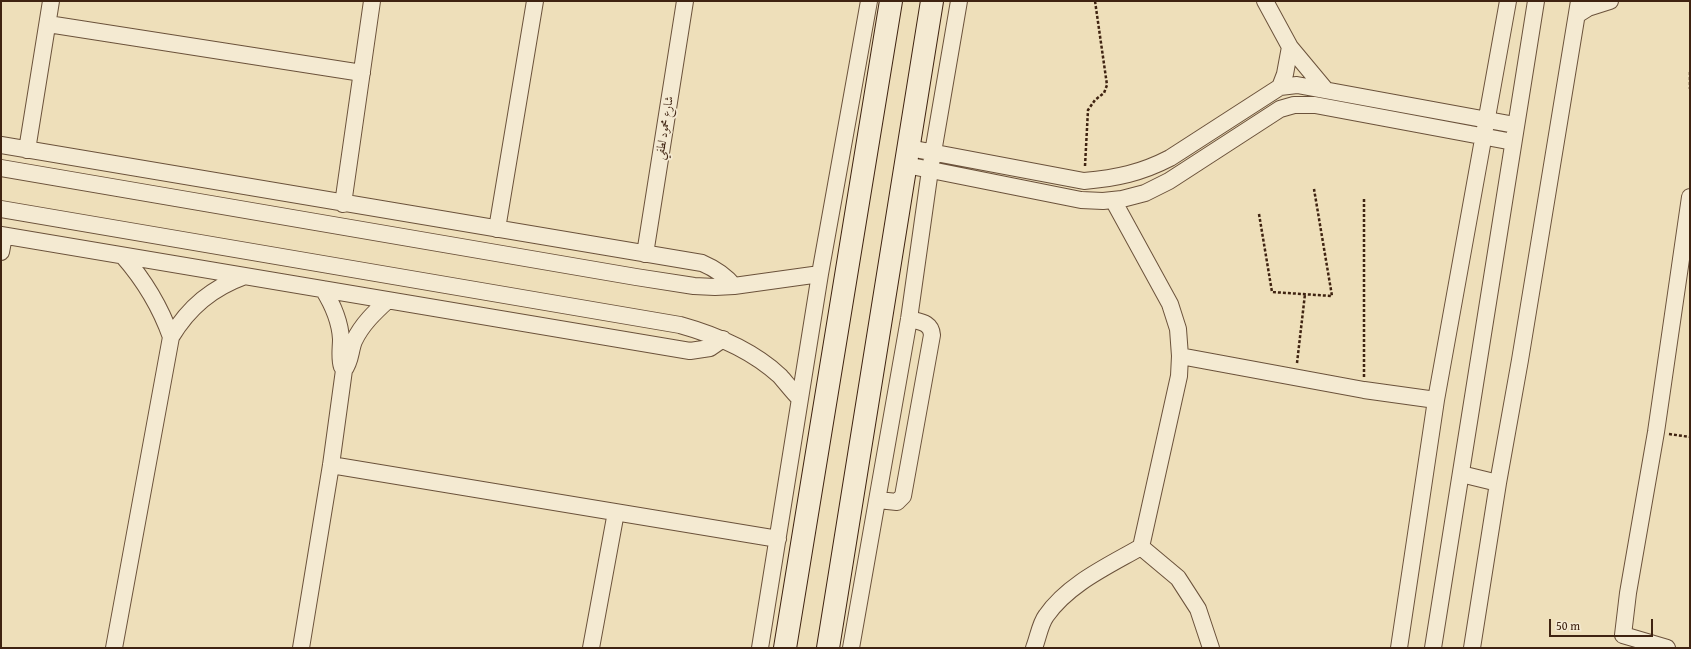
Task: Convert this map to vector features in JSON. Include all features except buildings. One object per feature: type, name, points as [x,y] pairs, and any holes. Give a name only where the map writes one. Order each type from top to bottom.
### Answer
[{"type":"street","points":[[26,150],[51,1]]},
{"type":"street","points":[[344,204],[372,1]]},
{"type":"street","points":[[497,229],[535,1]]},
{"type":"street","name":"شارع محمود لطفي","points":[[645,254],[685,1]]},
{"type":"street","points":[[760,648],[820,274],[869,1]]},
{"type":"street","points":[[785,648],[891,1]]},
{"type":"street","points":[[828,648],[932,1]]},
{"type":"street","points":[[851,648],[909,319],[930,170],[959,1]]},
{"type":"street","points":[[1265,1],[1290,47],[1325,89]]},
{"type":"street","points":[[1399,648],[1436,400],[1508,1]]},
{"type":"street","points":[[1433,648],[1515,125],[1536,1]]},
{"type":"street","points":[[1472,648],[1498,483],[1578,8],[1588,8],[1610,1]]},
{"type":"street","points":[[48,24],[362,72]]},
{"type":"street","points":[[1280,87],[1290,47]]},
{"type":"street","points":[[907,156],[933,152],[1084,181],[1113,178],[1136,173],[1152,167],[1280,87],[1297,85],[1515,125]]},
{"type":"street","points":[[907,156],[930,170],[1081,200],[1103,202],[1145,193],[1169,182],[1280,109],[1294,105],[1315,105],[1484,138],[1513,142]]},
{"type":"street","points":[[1221,124],[1232,141]]},
{"type":"street","points":[[1,145],[344,204],[702,263],[715,268],[734,286]]},
{"type":"street","points":[[1183,149],[1194,166]]},
{"type":"street","points":[[1,168],[694,286],[734,286],[820,274]]},
{"type":"street","points":[[1667,648],[1622,642],[1628,593],[1656,432],[1687,233],[1690,197]]},
{"type":"street","points":[[1034,648],[1045,617],[1063,597],[1086,579],[1141,547],[1175,397],[1180,356],[1178,329],[1170,304],[1112,200]]},
{"type":"street","points":[[1,209],[680,325],[723,339],[757,358],[779,376],[800,399]]},
{"type":"street","points":[[1,252],[2,235],[690,351],[710,348],[723,339]]},
{"type":"street","points":[[123,256],[138,274],[154,298],[171,337]]},
{"type":"street","points":[[114,648],[171,337],[184,316],[202,299],[222,285],[245,276]]},
{"type":"street","points":[[323,289],[336,313],[339,326],[341,361],[344,370]]},
{"type":"street","points":[[301,648],[344,370],[349,360],[354,342],[363,325],[388,300]]},
{"type":"street","points":[[878,500],[897,502],[903,496],[932,335],[930,327],[927,324],[909,319]]},
{"type":"street","points":[[1180,356],[1364,390],[1436,400]]},
{"type":"street","points":[[330,465],[778,539]]},
{"type":"street","points":[[1461,474],[1498,483]]},
{"type":"street","points":[[592,648],[616,512]]},
{"type":"street","points":[[1141,547],[1178,578],[1198,608],[1211,648]]},
{"type":"path","points":[[1084,181],[1088,110],[1095,100],[1104,93],[1107,85],[1095,1]]},
{"type":"path","points":[[1690,72],[1690,89]]},
{"type":"path","points":[[1259,214],[1272,292],[1332,296],[1314,190]]},
{"type":"path","points":[[1364,199],[1364,390]]},
{"type":"path","points":[[1296,377],[1305,294]]},
{"type":"path","points":[[1656,432],[1690,437]]}]
